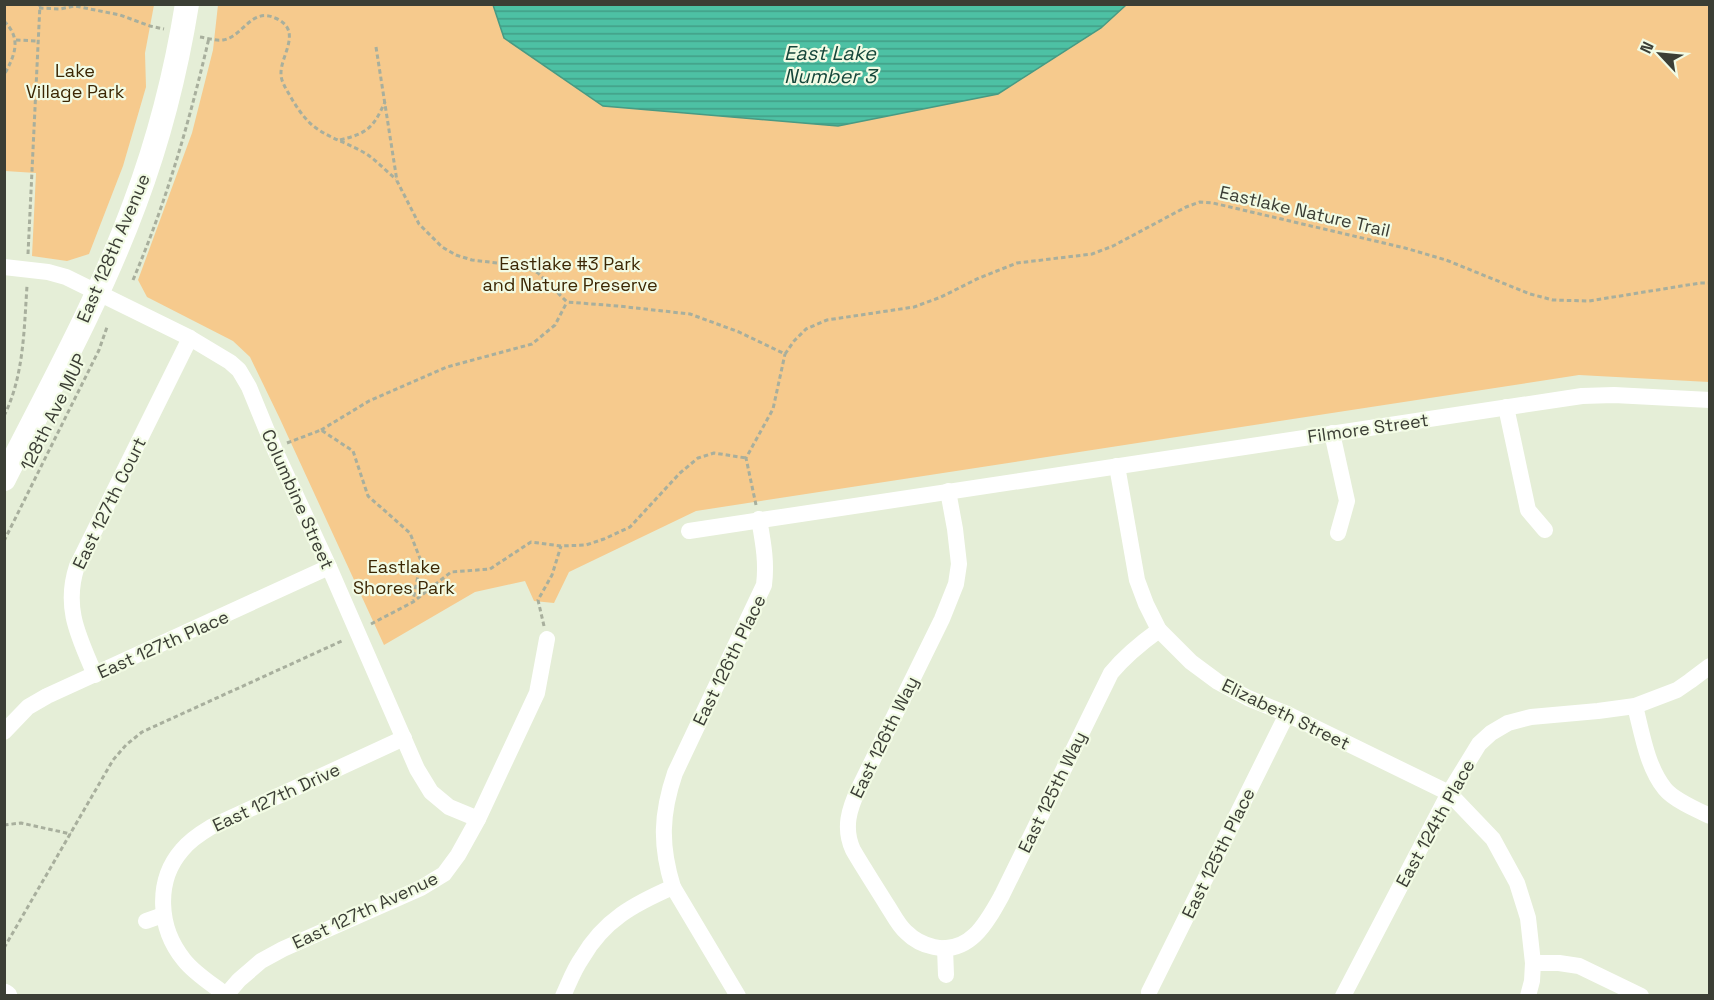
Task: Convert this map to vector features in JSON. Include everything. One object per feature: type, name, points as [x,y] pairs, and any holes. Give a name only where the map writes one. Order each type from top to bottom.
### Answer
[{"type":"main road","name":"East 128th Avenue","points":[[4,478],[97,292],[135,203],[163,119],[187,4]]},
{"type":"street","name":"Columbine Street","points":[[4,267],[48,272],[66,277],[190,338],[231,362],[239,370],[249,387],[417,769],[431,792],[449,807],[478,819]]},
{"type":"street","name":"East 127th Court","points":[[95,675],[77,633],[73,616],[71,605],[73,578],[190,338]]},
{"type":"street","name":"Filmore Street","points":[[948,491],[1598,395],[1710,400]]},
{"type":"street","points":[[1506,407],[1528,510],[1545,530]]},
{"type":"street","points":[[1332,433],[1347,501],[1338,533]]},
{"type":"street","name":"Elizabeth Street","points":[[1117,466],[1137,580],[1159,630],[1204,673],[1248,698],[1287,714],[1449,793]]},
{"type":"street","points":[[689,531],[948,491]]},
{"type":"street","name":"East 126th Way","points":[[945,948],[929,946],[914,938],[900,926],[853,850],[847,829],[848,816],[859,788],[942,619],[956,584],[959,564],[948,491]]},
{"type":"street","name":"East 126th Place","points":[[738,996],[673,887],[667,867],[663,820],[667,797],[675,773],[764,585],[766,558],[759,519]]},
{"type":"street","name":"East 127th Place","points":[[4,732],[28,707],[329,567]]},
{"type":"street","name":"East 125th Way","points":[[945,948],[960,946],[967,942],[987,922],[1111,673],[1125,656],[1159,630]]},
{"type":"street","name":"East 127th Avenue","points":[[226,996],[250,970],[268,957],[434,881],[444,874],[478,819],[537,693],[547,639]]},
{"type":"street","name":"East 124th Place","points":[[1343,996],[1449,793],[1479,744],[1491,733],[1508,723],[1531,717],[1635,706],[1677,690],[1710,666]]},
{"type":"street","points":[[1635,706],[1652,765],[1665,789],[1671,795],[1710,816]]},
{"type":"street","name":"East 125th Place","points":[[1149,992],[1287,714]]},
{"type":"street","name":"East 127th Drive","points":[[226,996],[185,962],[166,929],[162,903],[164,886],[175,859],[183,848],[211,826],[404,738]]},
{"type":"street","points":[[1449,793],[1493,839],[1514,876],[1528,918],[1533,963],[1528,996]]},
{"type":"street","points":[[563,996],[581,959],[596,937],[612,921],[646,898],[673,887]]},
{"type":"street","points":[[146,921],[163,915]]},
{"type":"street","points":[[945,948],[946,975]]},
{"type":"street","points":[[1533,963],[1579,966],[1641,996]]},
{"type":"path","points":[[28,257],[40,6],[60,9],[75,5],[120,15],[150,26]]},
{"type":"path","points":[[133,280],[177,162],[195,101],[209,38],[223,40],[228,38],[250,21],[262,16],[267,15],[278,19],[285,26],[289,35],[289,46],[280,74],[284,85],[305,119],[318,130],[368,155],[397,181]]},
{"type":"path","points":[[4,21],[13,30],[16,40],[13,60],[4,75]]},
{"type":"path","points":[[16,40],[38,41]]},
{"type":"path","points":[[376,47],[397,181],[419,224],[442,247],[472,260],[522,266],[538,273],[567,302],[690,314],[739,332],[784,354],[773,409],[746,458],[759,519]]},
{"type":"path","points":[[338,140],[368,130],[377,119],[385,100]]},
{"type":"path","name":"Eastlake Nature Trail","points":[[784,354],[806,329],[827,320],[914,307],[1017,263],[1092,254],[1113,246],[1186,207],[1200,202],[1214,203],[1405,248],[1446,260],[1530,294],[1553,300],[1589,301],[1710,283]]},
{"type":"path","points":[[4,416],[14,391],[22,351],[27,281]]},
{"type":"path","points":[[274,448],[321,430],[369,401],[447,367],[532,344],[555,325],[567,302]]},
{"type":"path","name":"128th Ave MUP","points":[[4,541],[99,350],[107,327]]},
{"type":"path","points":[[321,430],[353,451],[368,496],[410,533],[421,561],[413,602]]},
{"type":"path","points":[[4,948],[113,760],[142,732],[345,639],[413,602],[451,572],[490,569],[531,542],[561,546],[586,545],[630,527],[680,473],[698,458],[714,453],[746,458]]},
{"type":"path","points":[[547,639],[538,600],[552,575],[561,546]]},
{"type":"path","points":[[4,825],[21,823],[71,834]]},
{"type":"green space","name":"Lake Village Park","points":[[5,4],[154,5],[145,53],[146,87],[123,166],[89,254],[67,261],[32,256],[36,173],[5,171]]},
{"type":"green space","name":"Eastlake #3 Park and Nature Preserve","points":[[218,5],[1709,5],[1709,382],[1579,375],[696,511],[569,572],[554,603],[534,601],[525,581],[475,592],[384,645],[250,357],[233,341],[147,297],[138,280],[192,133],[213,50]]},
{"type":"water","name":"East Lake Number 3","points":[[493,4],[1126,5],[1101,28],[998,94],[838,126],[603,106],[504,38]]},
{"type":"park label","name":"Eastlake Shores Park","points":[[404,576]]}]
